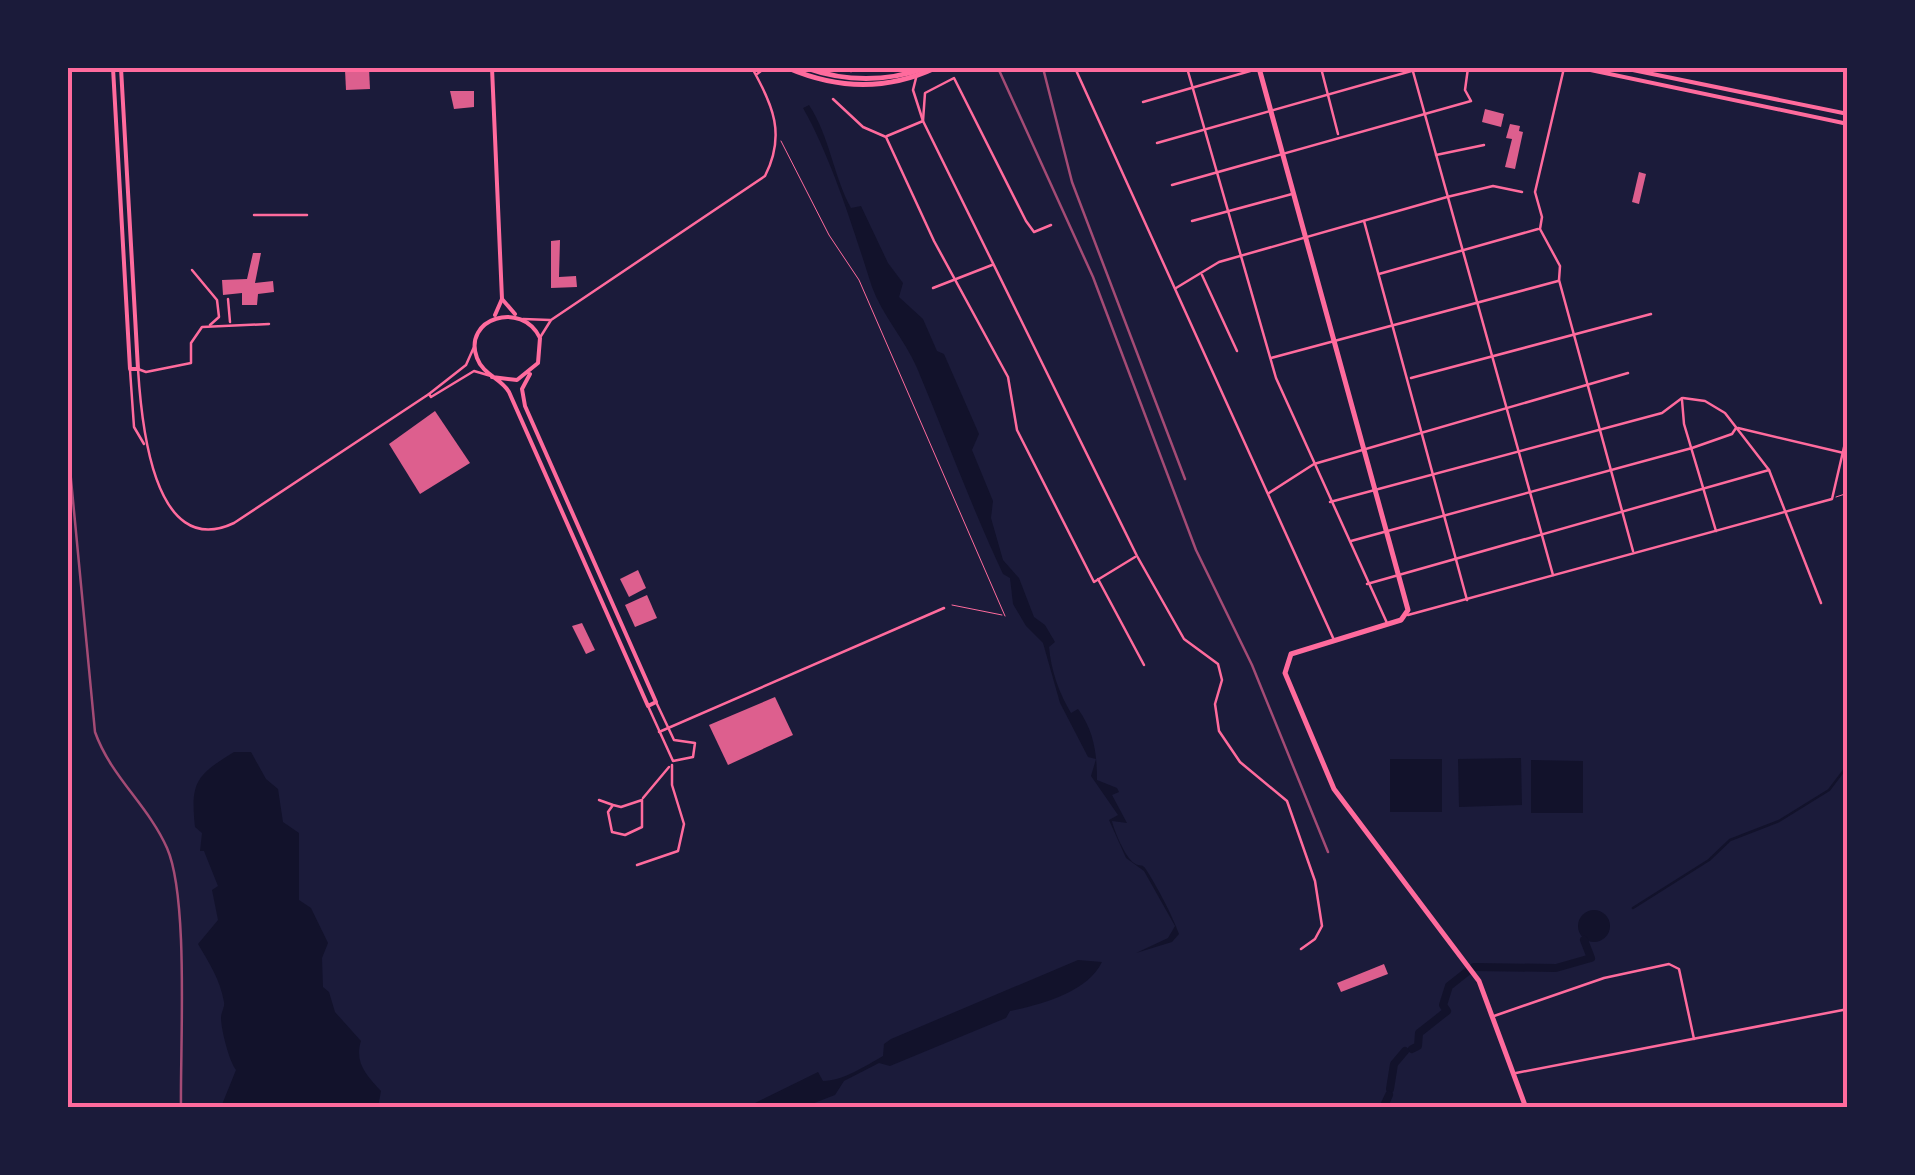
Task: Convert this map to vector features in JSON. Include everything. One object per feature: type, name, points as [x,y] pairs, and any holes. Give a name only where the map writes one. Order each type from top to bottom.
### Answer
[{"type":"main road","points":[[788,68],[847,86],[894,80],[935,68]]},
{"type":"main road","points":[[806,68],[849,79],[894,80]]},
{"type":"main road","points":[[1260,68],[1400,575],[1406,615],[1300,650],[1287,658],[1285,673],[1334,789],[1478,980],[1526,1108]]},
{"type":"street","points":[[112,68],[134,427],[158,481],[178,514],[190,524],[215,530],[252,512],[474,371],[509,381],[530,374]]},
{"type":"street","points":[[121,68],[144,444]]},
{"type":"street","points":[[430,396],[466,365],[502,299],[492,68]]},
{"type":"street","points":[[613,805],[608,812],[612,832],[625,835],[642,827],[642,800],[651,784],[673,764],[693,757],[696,747],[692,741],[674,740],[668,728],[525,406],[522,389],[541,355],[540,338],[551,320],[756,186],[771,164],[777,139],[774,110],[752,68]]},
{"type":"street","points":[[756,75],[764,68]]},
{"type":"street","points":[[838,68],[852,72],[862,68]]},
{"type":"street","points":[[901,68],[894,80],[907,83],[912,90],[923,121],[1137,556],[1184,639],[1218,664],[1222,680],[1215,712],[1224,740],[1240,762],[1287,801],[1315,882],[1322,926],[1315,939],[1301,949]]},
{"type":"street","points":[[908,68],[922,70],[912,90]]},
{"type":"street","points":[[1075,68],[1334,640]]},
{"type":"street","points":[[1187,68],[1284,400],[1387,623]]},
{"type":"street","points":[[1143,102],[1260,68]]},
{"type":"street","points":[[1321,68],[1339,136]]},
{"type":"street","points":[[1157,143],[1422,68]]},
{"type":"street","points":[[1172,186],[1282,151],[1471,101],[1465,90],[1468,68]]},
{"type":"street","points":[[1564,68],[1535,192],[1542,217],[1540,229],[1560,266],[1559,280],[1634,554]]},
{"type":"street","points":[[1580,68],[1848,124]]},
{"type":"street","points":[[1623,68],[1848,114]]},
{"type":"street","points":[[1412,69],[1510,408],[1553,575]]},
{"type":"street","points":[[923,121],[925,93],[954,78],[1026,221],[1034,232],[1051,225]]},
{"type":"street","points":[[833,98],[863,127],[886,137],[1009,380],[1018,430],[1094,582],[1137,556]]},
{"type":"street","points":[[886,137],[923,121]]},
{"type":"street","points":[[1435,155],[1484,145]]},
{"type":"street","points":[[1174,289],[1241,255],[1447,196],[1493,186],[1522,192]]},
{"type":"street","points":[[1192,221],[1294,194]]},
{"type":"street","points":[[254,214],[307,215]]},
{"type":"street","points":[[1364,221],[1467,600]]},
{"type":"street","points":[[1379,274],[1464,247],[1540,229]]},
{"type":"street","points":[[933,288],[994,264]]},
{"type":"street","points":[[130,369],[146,372],[192,362],[191,344],[202,327],[219,317],[217,300],[192,270]]},
{"type":"street","points":[[1201,273],[1237,351]]},
{"type":"street","points":[[1272,358],[1394,328],[1559,280]]},
{"type":"street","points":[[228,299],[231,325]]},
{"type":"street","points":[[502,299],[540,338]]},
{"type":"street","points":[[1408,379],[1651,314]]},
{"type":"street","points":[[490,320],[509,315],[551,320]]},
{"type":"street","points":[[202,327],[269,324]]},
{"type":"street","points":[[474,346],[480,365],[505,385],[520,415],[673,764],[672,785],[684,824],[678,851],[637,866]]},
{"type":"street","points":[[1268,494],[1314,464],[1628,373]]},
{"type":"street","points":[[1330,502],[1662,412],[1682,398],[1715,405],[1769,470],[1788,510],[1821,603]]},
{"type":"street","points":[[1682,398],[1716,531]]},
{"type":"street","points":[[1349,541],[1692,448],[1732,434],[1736,428]]},
{"type":"street","points":[[1736,428],[1845,453]]},
{"type":"street","points":[[1406,615],[1832,498],[1848,430]]},
{"type":"street","points":[[1367,584],[1769,470]]},
{"type":"street","points":[[1098,579],[1144,665]]},
{"type":"street","points":[[660,732],[944,608]]},
{"type":"street","points":[[648,706],[656,702]]},
{"type":"street","points":[[599,800],[622,808],[642,800]]},
{"type":"street","points":[[1493,1016],[1604,978],[1670,964],[1679,968],[1694,1039]]},
{"type":"street","points":[[1514,1073],[1848,1009]]},
{"type":"lane","points":[[1832,498],[1848,493]]},
{"type":"path","points":[[777,139],[784,144],[828,234],[859,280],[1006,616],[968,611],[954,604],[944,608]]},
{"type":"shaded area","points":[[809,105],[851,208],[861,206],[888,263],[903,283],[899,297],[923,319],[937,351],[944,354],[979,434],[972,450],[993,501],[991,518],[1003,560],[1019,578],[1034,617],[1045,625],[1055,642],[1049,647],[1059,689],[1071,713],[1078,709],[1088,726],[1096,759],[1088,757],[1060,703],[1043,643],[1026,626],[1013,604],[1010,578],[1003,574],[991,548],[917,368],[876,297],[814,128],[803,108]]},
{"type":"shaded area","points":[[234,752],[251,752],[266,779],[278,789],[283,822],[299,833],[299,900],[311,908],[328,943],[322,958],[323,987],[329,992],[335,1012],[361,1041],[361,1063],[381,1091],[378,1107],[221,1107],[236,1070],[222,1030],[222,994],[198,944],[218,920],[212,890],[218,886],[204,851],[200,851],[202,833],[195,827],[194,799],[204,774]]},
{"type":"shaded area","points":[[1521,758],[1522,805],[1459,807],[1458,759]]},
{"type":"shaded area","points":[[1390,759],[1442,759],[1442,812],[1390,812]]},
{"type":"shaded area","points":[[1096,760],[1097,780],[1119,792],[1112,795],[1127,823],[1112,821],[1115,831],[1127,855],[1145,868],[1165,902],[1179,934],[1172,942],[1136,953],[1168,938],[1175,926],[1144,871],[1126,858],[1109,820],[1118,815],[1091,776]]},
{"type":"shaded area","points":[[1531,760],[1583,761],[1583,813],[1531,813]]},
{"type":"shaded area","points":[[1594,910],[1605,915],[1610,926],[1605,937],[1594,942],[1583,937],[1578,926],[1583,915]]},
{"type":"shaded area","points":[[1078,960],[1102,962],[1086,981],[1062,996],[1010,1011],[1006,1018],[890,1066],[879,1063],[844,1081],[835,1095],[804,1107],[747,1107],[818,1072],[823,1081],[846,1076],[883,1056],[884,1044],[891,1039]]},
{"type":"building","points":[[369,68],[370,89],[346,90],[345,70]]},
{"type":"building","points":[[450,91],[474,91],[474,107],[454,109]]},
{"type":"building","points":[[1485,109],[1504,114],[1501,127],[1482,122]]},
{"type":"building","points":[[1510,124],[1520,126],[1519,131],[1523,132],[1515,169],[1505,167],[1512,139],[1506,138]]},
{"type":"building","points":[[1639,172],[1646,174],[1639,204],[1632,202]]},
{"type":"building","points":[[560,240],[559,277],[576,276],[577,287],[551,288],[551,241]]},
{"type":"building","points":[[253,253],[261,253],[255,283],[273,281],[274,292],[258,294],[257,305],[242,305],[242,293],[223,295],[222,280],[247,279]]},
{"type":"building","points":[[435,411],[470,463],[420,494],[389,444]]},
{"type":"building","points":[[638,570],[646,588],[629,597],[620,579]]},
{"type":"building","points":[[647,595],[657,618],[635,627],[625,605]]},
{"type":"building","points":[[582,623],[595,650],[586,654],[572,626]]},
{"type":"building","points":[[775,697],[793,735],[728,765],[709,725]]},
{"type":"building","points":[[1384,964],[1388,974],[1341,992],[1337,983]]},
{"type":"waterway","points":[[1633,908],[1709,860],[1730,840],[1779,821],[1829,790],[1848,765]]},
{"type":"waterway","points":[[1474,967],[1556,968],[1591,958],[1584,940]]},
{"type":"waterway","points":[[1412,1049],[1418,1046],[1419,1033],[1447,1011],[1443,1005],[1449,986],[1468,971]]},
{"type":"waterway","points":[[1390,1089],[1394,1064],[1405,1051]]},
{"type":"waterway","points":[[1383,1108],[1389,1095]]},
{"type":"railway","points":[[998,68],[1093,277],[1196,550],[1252,665],[1328,852]]},
{"type":"railway","points":[[1043,68],[1072,182],[1185,479]]},
{"type":"railway","points":[[68,448],[95,732],[110,763],[159,833],[174,871],[181,936],[181,1108]]}]
